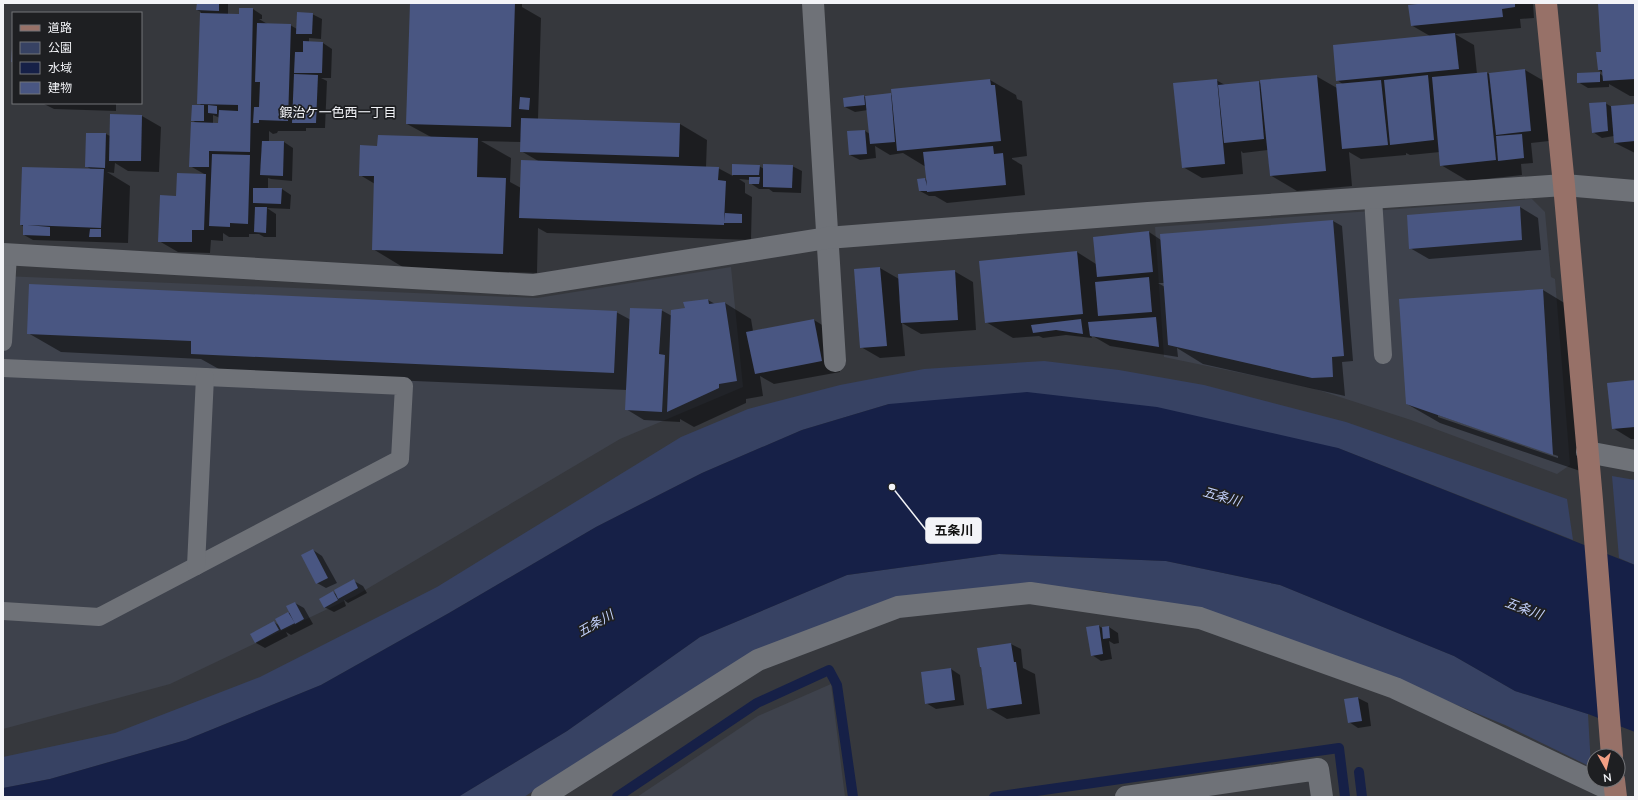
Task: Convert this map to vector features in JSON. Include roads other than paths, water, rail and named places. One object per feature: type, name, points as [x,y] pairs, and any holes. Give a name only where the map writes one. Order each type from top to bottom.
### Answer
[{"type":"street","points":[[813,3],[835,360]]},
{"type":"street","points":[[1546,3],[1564,184],[1592,500],[1611,748]]},
{"type":"street","points":[[6,254],[533,285],[827,238],[1148,213],[1564,184],[1635,191]]},
{"type":"street","points":[[1587,452],[1635,461]]},
{"type":"street","points":[[542,797],[758,660],[898,607],[1030,593],[1200,618],[1395,688],[1615,790]]},
{"type":"street","points":[[1126,797],[1318,769],[1322,797]]},
{"type":"lane","points":[[1373,198],[1383,355]]},
{"type":"lane","points":[[3,342],[6,254]]},
{"type":"lane","points":[[3,368],[404,386],[400,459],[99,617],[3,611]]},
{"type":"lane","points":[[196,566],[205,377]]},
{"type":"water","points":[[1027,392],[1157,407],[1338,448],[1635,565],[1635,732],[1588,714],[1515,691],[1454,656],[1280,585],[1166,561],[999,554],[847,575],[700,637],[567,731],[458,797],[3,797],[3,788],[50,779],[186,740],[321,685],[449,613],[596,527],[702,473],[802,430],[889,404]]},
{"type":"waterway","points":[[617,797],[757,703],[829,670],[837,685],[853,797]]},
{"type":"waterway","points":[[994,797],[1339,748],[1345,797]]},
{"type":"waterway","points":[[1359,772],[1362,797]]},
{"type":"place","name":"五条川","points":[[892,487]]},
{"type":"district","name":"鍜治ケ一色西一丁目","points":[[338,112]]}]
